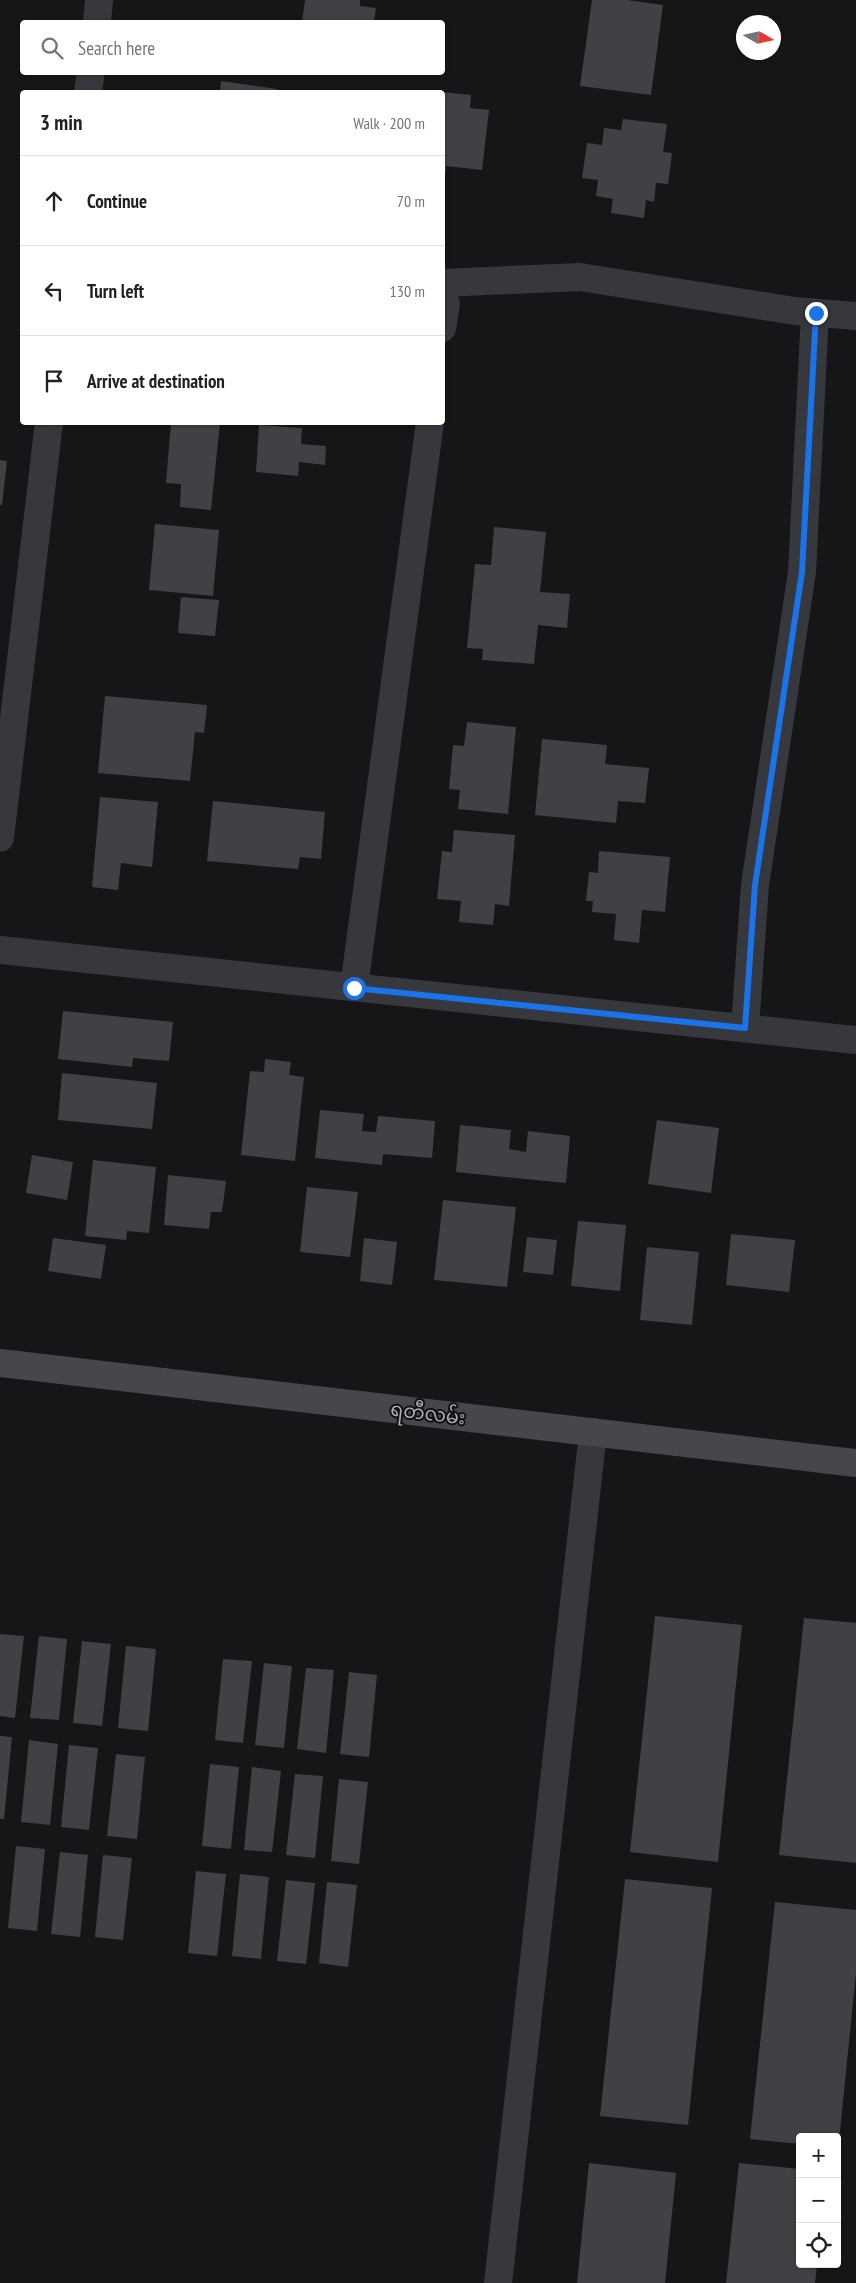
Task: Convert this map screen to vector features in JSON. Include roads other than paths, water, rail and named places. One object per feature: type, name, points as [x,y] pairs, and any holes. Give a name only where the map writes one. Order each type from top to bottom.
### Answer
[{"type":"street","points":[[97,20],[100,0]]},
{"type":"street","points":[[88,90],[91,75]]},
{"type":"street","points":[[445,284],[580,277],[816,313],[856,316]]},
{"type":"street","points":[[745,1028],[755,885],[802,572],[816,313]]},
{"type":"street","points":[[0,838],[49,425]]},
{"type":"street","points":[[354,988],[430,425]]},
{"type":"street","points":[[0,950],[856,1040]]},
{"type":"street","name":"ရတီလမ်း","points":[[0,1363],[856,1463]]},
{"type":"street","points":[[498,2283],[593,1432]]}]
